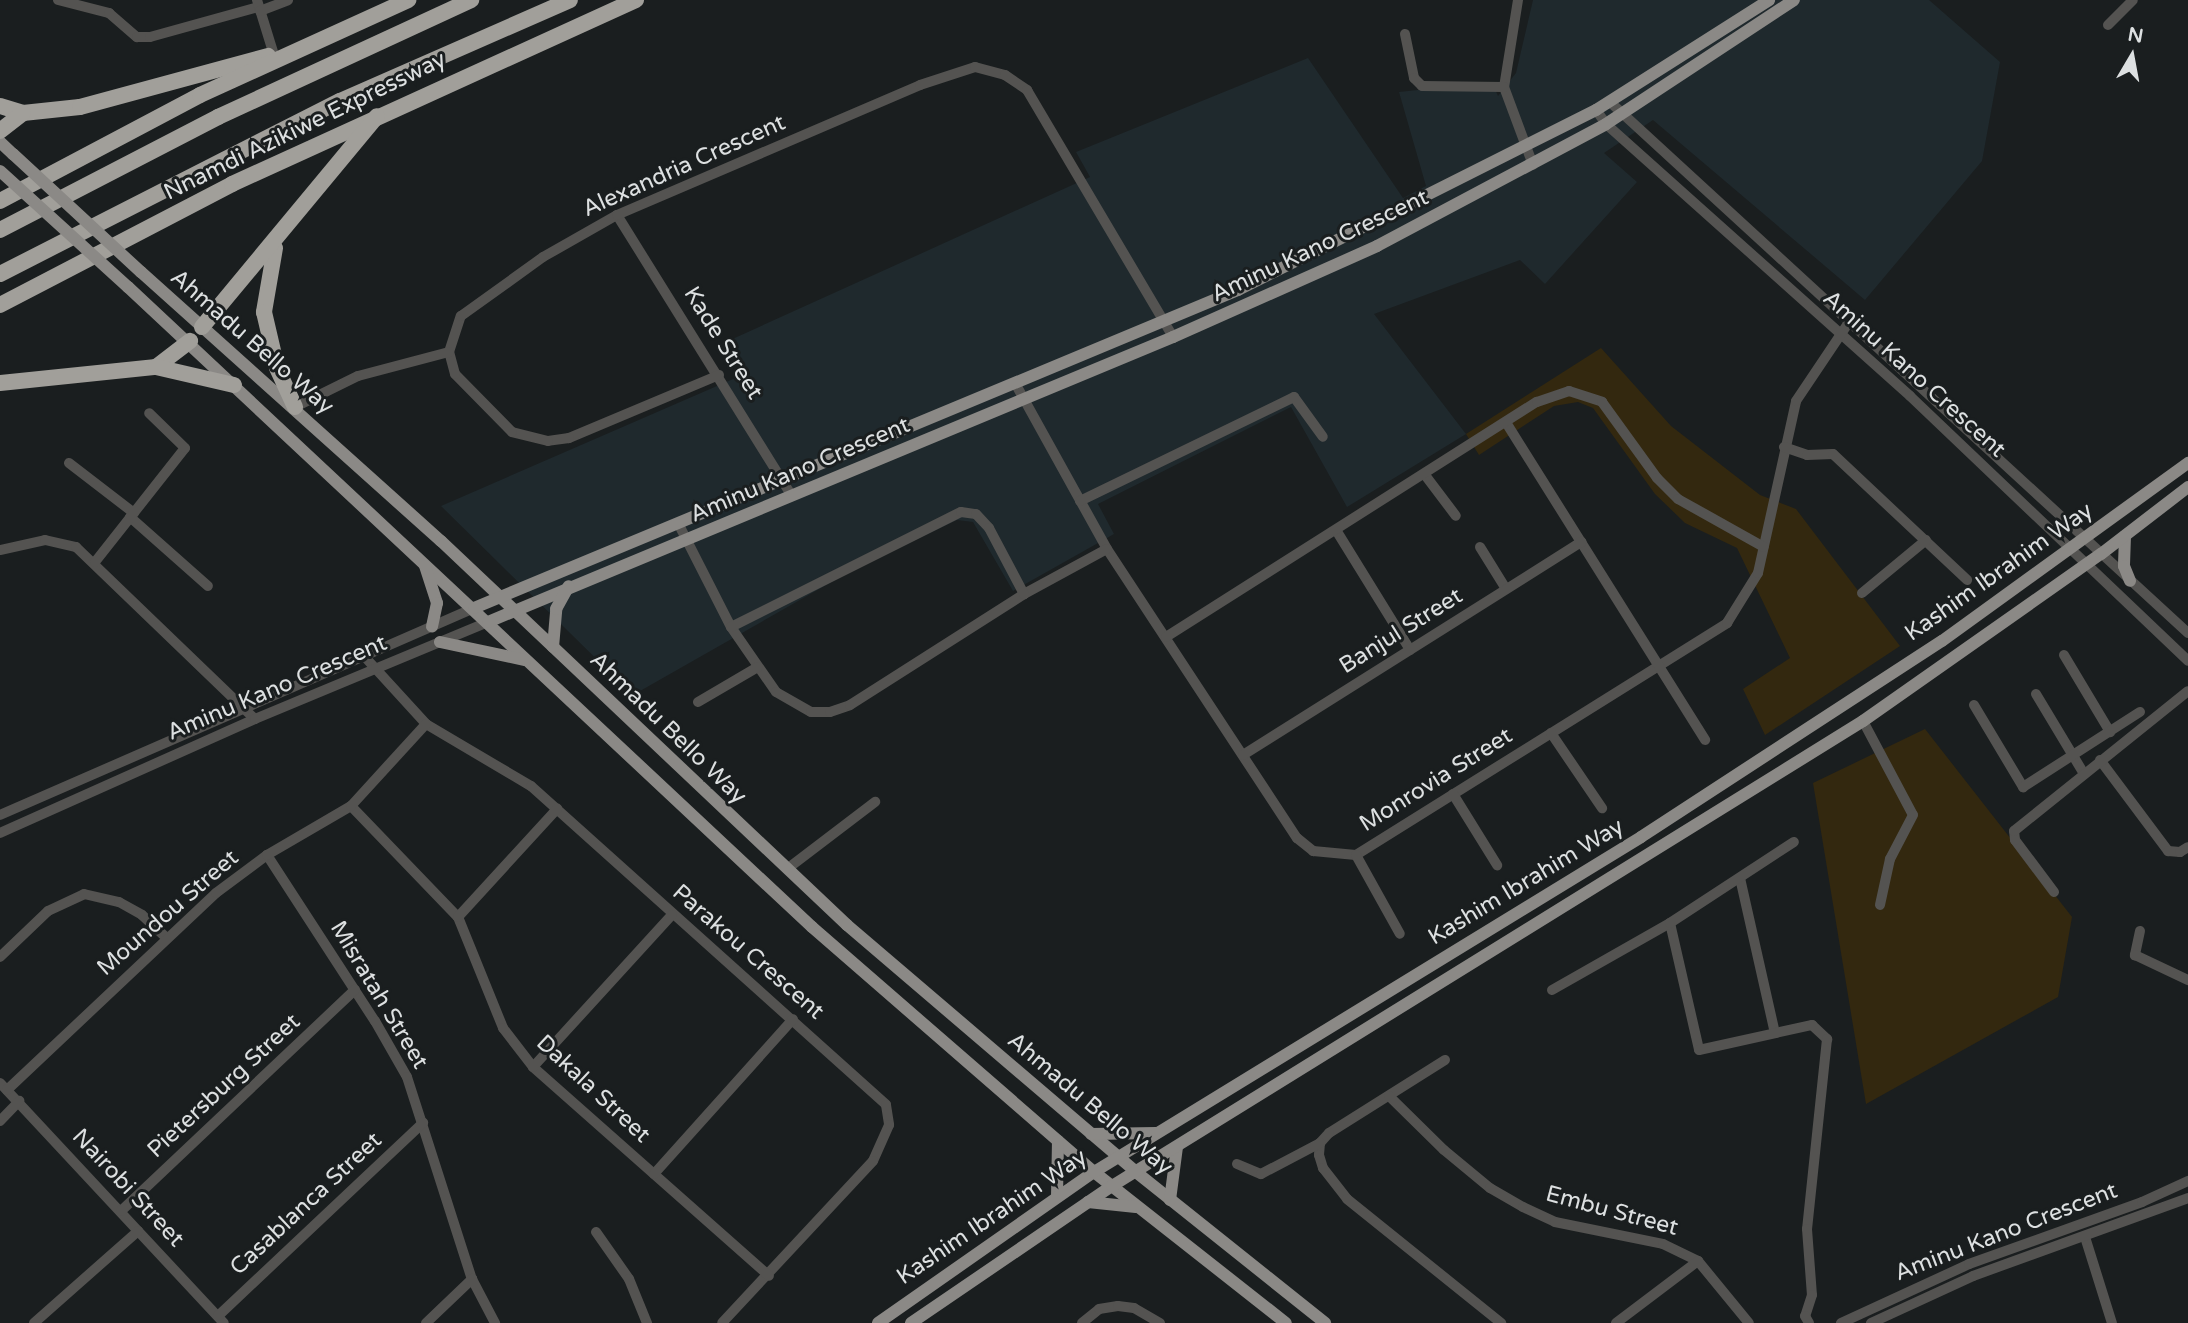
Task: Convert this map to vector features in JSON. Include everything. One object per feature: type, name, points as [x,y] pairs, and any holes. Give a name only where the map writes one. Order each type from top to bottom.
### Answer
[{"type":"highway","points":[[0,201],[281,55],[408,0]]},
{"type":"highway","name":"Nnamdi Azikiwe Expressway","points":[[0,230],[218,117],[471,0]]},
{"type":"highway","name":"Nnamdi Azikiwe Expressway","points":[[0,274],[340,101],[570,0]]},
{"type":"highway","name":"Nnamdi Azikiwe Expressway","points":[[0,305],[232,184],[380,113],[636,0]]},
{"type":"highway","points":[[0,106],[23,113],[80,107],[281,55]]},
{"type":"highway","points":[[0,131],[23,113]]},
{"type":"highway","points":[[202,327],[276,244],[380,113]]},
{"type":"highway","points":[[276,244],[264,312],[277,368],[295,407]]},
{"type":"highway","points":[[156,367],[190,341]]},
{"type":"highway","points":[[0,383],[156,367],[234,385]]},
{"type":"main road","name":"Aminu Kano Crescent","points":[[474,608],[1256,282],[1596,110],[1769,0]]},
{"type":"main road","name":"Aminu Kano Crescent","points":[[488,622],[569,586],[686,541],[791,494],[1173,337],[1377,246],[1606,124],[1794,0]]},
{"type":"main road","name":"Ahmadu Bello Way","points":[[0,142],[486,583],[787,869],[1119,1158],[1325,1323]]},
{"type":"main road","name":"Ahmadu Bello Way","points":[[0,171],[190,341],[812,928],[1094,1172],[1286,1323]]},
{"type":"main road","name":"Kashim Ibrahim Way","points":[[878,1323],[1094,1172],[1641,837],[1942,641],[2188,463]]},
{"type":"main road","name":"Kashim Ibrahim Way","points":[[911,1323],[1112,1186],[1863,721],[2101,554],[2188,487]]},
{"type":"main road","points":[[2125,536],[2124,566],[2130,581]]},
{"type":"main road","points":[[424,562],[437,603],[432,626]]},
{"type":"main road","points":[[486,583],[517,591]]},
{"type":"main road","points":[[553,647],[556,609],[569,586]]},
{"type":"main road","points":[[440,642],[530,661]]},
{"type":"main road","points":[[1091,1134],[1160,1133]]},
{"type":"main road","points":[[1057,1197],[1058,1141]]},
{"type":"main road","points":[[1170,1200],[1177,1147]]},
{"type":"main road","points":[[1088,1202],[1140,1208]]},
{"type":"street","points":[[58,0],[109,13],[137,37],[149,37],[288,0]]},
{"type":"street","points":[[1518,0],[1504,87],[1532,165]]},
{"type":"street","points":[[2108,25],[2133,0]]},
{"type":"street","points":[[258,6],[281,55]]},
{"type":"street","points":[[1405,34],[1414,78],[1422,86],[1504,87]]},
{"type":"street","name":"Alexandria Crescent","points":[[449,352],[461,316],[543,257],[617,215],[960,69],[989,69],[1027,90],[1173,337]]},
{"type":"street","name":"Aminu Kano Crescent","points":[[1610,102],[1619,115],[1851,319],[2188,633]]},
{"type":"street","name":"Aminu Kano Crescent","points":[[1596,110],[1606,124],[1839,333],[2087,563],[2188,661]]},
{"type":"street","name":"Kade Street","points":[[617,215],[791,494]]},
{"type":"street","name":"Monrovia Street","points":[[1015,383],[1107,549],[1297,838],[1313,851],[1356,855],[1727,623],[1752,589],[1764,547],[1784,447],[1800,393],[1851,319]]},
{"type":"street","points":[[295,407],[358,376],[449,352],[455,374],[512,432],[548,441],[569,438],[719,375]]},
{"type":"street","points":[[1166,637],[1555,394],[1587,394],[1602,402],[1678,499],[1764,547]]},
{"type":"street","points":[[1080,500],[1294,397],[1323,437]]},
{"type":"street","points":[[95,562],[185,446],[149,413]]},
{"type":"street","points":[[1507,424],[1705,740]]},
{"type":"street","points":[[1784,447],[1807,455],[1833,454],[1967,580]]},
{"type":"street","points":[[69,463],[132,515],[208,586]]},
{"type":"street","points":[[1425,475],[1456,516]]},
{"type":"street","points":[[731,626],[961,512],[976,514],[989,528],[1024,594]]},
{"type":"street","points":[[678,523],[731,626],[758,667],[776,692],[811,712],[830,712],[850,705],[1024,594],[1107,549]]},
{"type":"street","points":[[1336,530],[1410,650]]},
{"type":"street","points":[[0,550],[60,540],[95,562],[245,706],[255,719]]},
{"type":"street","points":[[1862,593],[1926,540]]},
{"type":"street","name":"Banjul Street","points":[[1242,755],[1581,542]]},
{"type":"street","points":[[1480,547],[1506,589]]},
{"type":"street","points":[[2072,574],[2099,575]]},
{"type":"street","points":[[0,815],[474,608]]},
{"type":"street","name":"Aminu Kano Crescent","points":[[0,833],[255,719],[488,622]]},
{"type":"street","points":[[2064,655],[2109,732]]},
{"type":"street","name":"Parakou Crescent","points":[[364,656],[426,724],[531,786],[672,915],[873,1090],[886,1105],[889,1125],[873,1161],[769,1276],[722,1323]]},
{"type":"street","points":[[698,702],[758,667]]},
{"type":"street","points":[[2054,891],[2015,840],[2014,831],[2188,691]]},
{"type":"street","points":[[2036,694],[2084,774]]},
{"type":"street","points":[[1975,705],[2023,787],[2140,712]]},
{"type":"street","points":[[1863,721],[1913,815],[1890,859],[1880,905]]},
{"type":"street","name":"Moundou Street","points":[[4,1086],[166,937],[267,855],[351,806],[426,724]]},
{"type":"street","points":[[1551,733],[1602,808]]},
{"type":"street","points":[[2100,760],[2168,851],[2180,852],[2188,847]]},
{"type":"street","points":[[1453,794],[1497,865]]},
{"type":"street","points":[[787,869],[875,802]]},
{"type":"street","name":"Dakala Street","points":[[351,806],[458,917],[503,1028],[533,1067],[769,1276]]},
{"type":"street","points":[[458,917],[557,809]]},
{"type":"street","points":[[1552,990],[1670,923],[1794,842]]},
{"type":"street","name":"Misratah Street","points":[[267,855],[355,990],[407,1077],[472,1279],[495,1323]]},
{"type":"street","points":[[1356,855],[1400,934]]},
{"type":"street","points":[[1740,878],[1775,1033]]},
{"type":"street","points":[[0,957],[48,911],[84,894],[119,902],[142,915],[166,937]]},
{"type":"street","points":[[533,1067],[672,915]]},
{"type":"street","points":[[1670,923],[1699,1050],[1812,1026],[1827,1039],[1807,1230],[1812,1295],[1805,1316],[1809,1323]]},
{"type":"street","points":[[2140,931],[2136,955],[2188,980]]},
{"type":"street","name":"Pietersburg Street","points":[[121,1212],[355,990]]},
{"type":"street","points":[[654,1174],[793,1019]]},
{"type":"street","points":[[1237,1164],[1261,1174],[1320,1143],[1445,1060]]},
{"type":"street","name":"Nairobi Street","points":[[4,1086],[221,1320]]},
{"type":"street","name":"Embu Street","points":[[1389,1096],[1472,1173],[1523,1207],[1555,1222],[1663,1244],[1698,1261],[1749,1323]]},
{"type":"street","points":[[0,1121],[19,1101]]},
{"type":"street","name":"Casablanca Street","points":[[221,1320],[423,1123]]},
{"type":"street","points":[[1320,1143],[1323,1168],[1347,1199],[1501,1323]]},
{"type":"street","name":"Aminu Kano Crescent","points":[[1840,1323],[1969,1264],[2142,1202],[2188,1181]]},
{"type":"street","name":"Aminu Kano Crescent","points":[[1871,1323],[1973,1276],[2188,1198]]},
{"type":"street","points":[[33,1323],[138,1231]]},
{"type":"street","points":[[596,1232],[629,1279],[647,1323]]},
{"type":"street","points":[[2085,1237],[2112,1323]]},
{"type":"street","points":[[1616,1323],[1698,1261]]},
{"type":"street","points":[[426,1323],[472,1279]]},
{"type":"street","points":[[1082,1323],[1099,1309],[1118,1306],[1134,1308],[1160,1323]]},
{"type":"shaded area","points":[[1533,0],[1929,0],[2000,62],[1982,161],[1865,300],[1653,120],[1604,153],[1637,182],[1545,284],[1520,260],[1374,314],[1466,434],[1347,507],[1291,407],[1098,504],[1114,534],[1013,591],[973,522],[957,520],[849,572],[633,695],[441,506],[740,376],[717,346],[1090,177],[1076,152],[1308,58],[1403,198],[1426,186],[1399,92],[1492,82],[1498,96],[1516,73]]},
{"type":"shaded area","points":[[1601,348],[1671,426],[1760,495],[1796,509],[1900,646],[1765,735],[1743,689],[1790,658],[1737,548],[1685,523],[1655,494],[1593,408],[1578,402],[1554,406],[1479,455],[1466,434]]},
{"type":"shaded area","points":[[1925,729],[2072,917],[2058,997],[1866,1104],[1813,783]]}]
